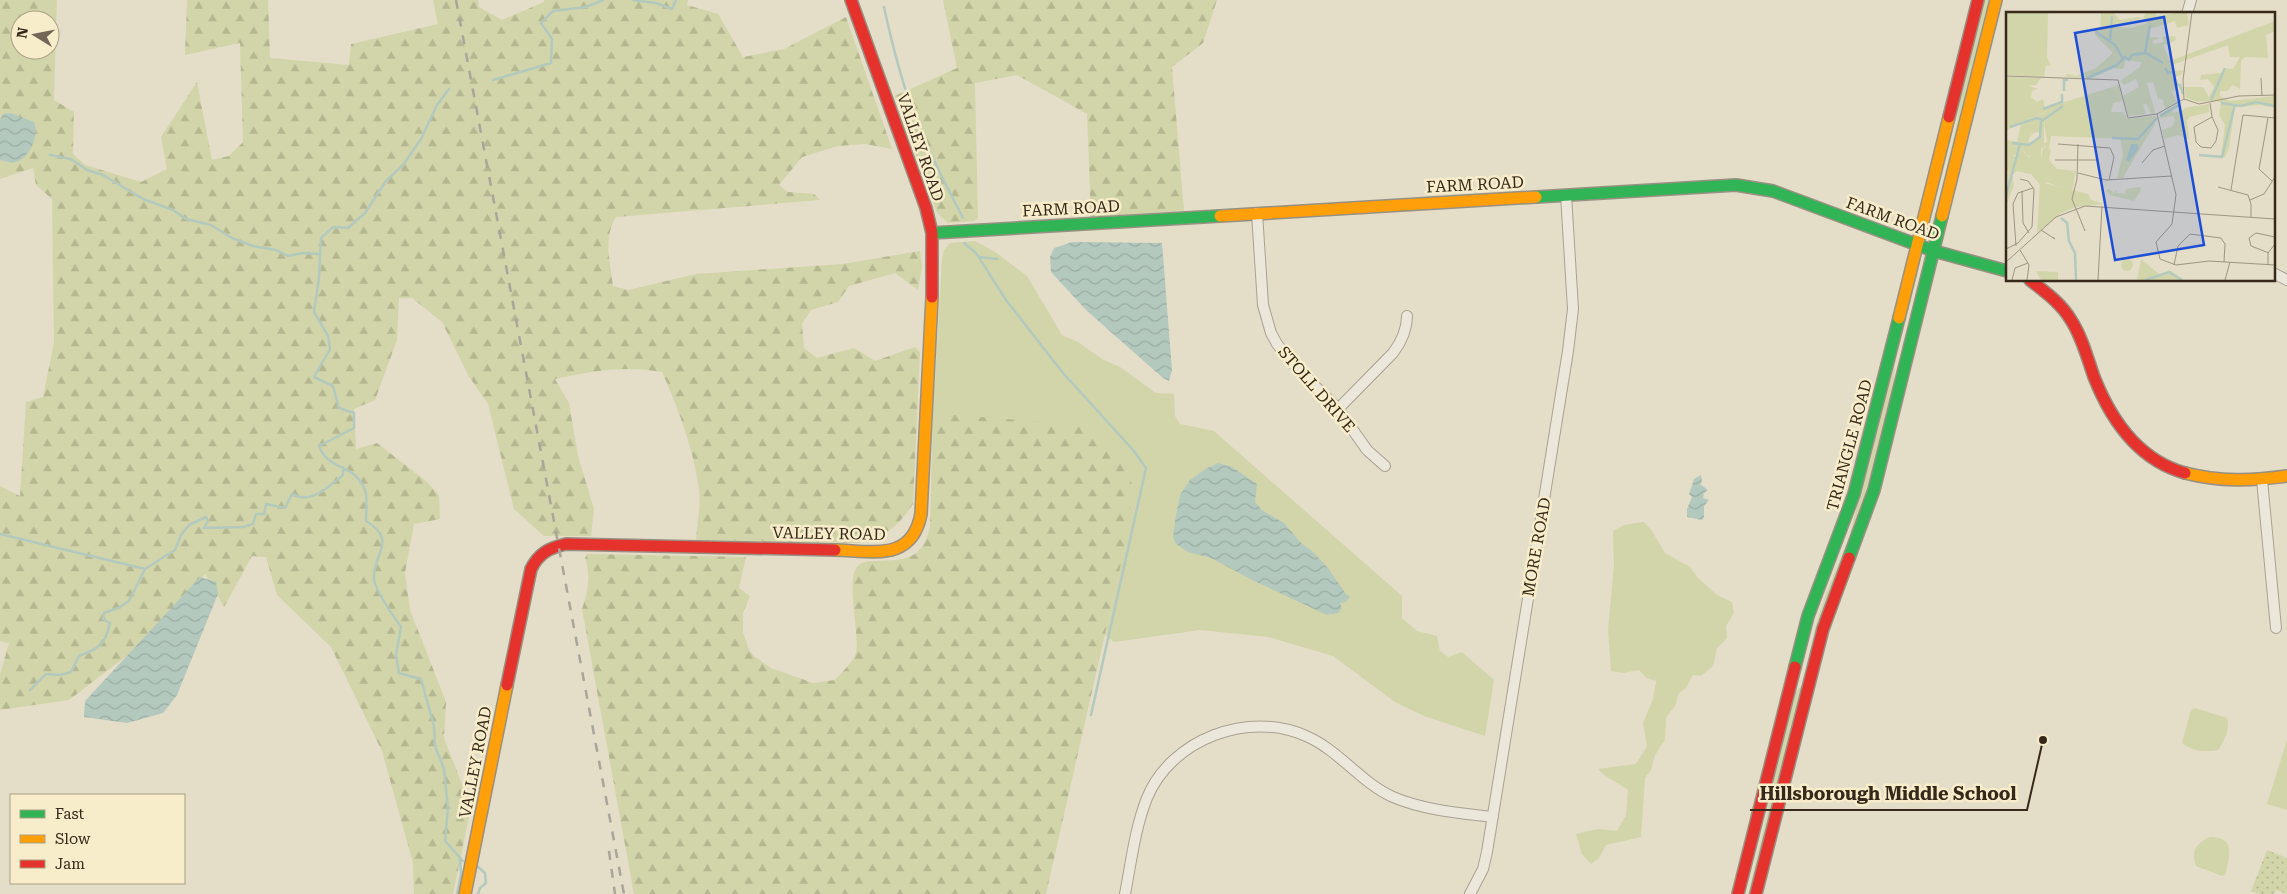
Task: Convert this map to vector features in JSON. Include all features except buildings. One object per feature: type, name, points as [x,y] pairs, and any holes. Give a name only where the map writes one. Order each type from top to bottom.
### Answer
[{"type":"street","name":"VALLEY ROAD","points":[[465,894],[526,589],[534,563],[542,552],[548,548],[566,544],[879,551],[902,547],[912,540],[919,527],[933,272],[932,233],[920,191],[851,0]]},
{"type":"street","name":"TRIANGLE ROAD","points":[[1738,894],[1808,616],[1851,506],[1978,0]]},
{"type":"street","points":[[1756,894],[1822,629],[1831,602],[1864,523],[1874,490],[1996,0]]},
{"type":"street","name":"FARM ROAD","points":[[932,233],[1736,186],[1773,191],[1934,251],[2006,271]]},
{"type":"street","name":"MORE ROAD","points":[[1470,894],[1482,869],[1493,817],[1569,342],[1573,309],[1566,195]]},
{"type":"street","name":"STOLL DRIVE","points":[[1257,213],[1263,305],[1271,333],[1277,344],[1296,367],[1338,409],[1367,450],[1385,466]]},
{"type":"street","points":[[2274,274],[2287,280]]},
{"type":"street","points":[[2031,281],[2058,301],[2074,322],[2084,340],[2108,409],[2121,429],[2138,447],[2166,466],[2192,476],[2229,481],[2262,480],[2287,476]]},
{"type":"street","points":[[1338,409],[1401,343],[1407,326],[1407,316]]},
{"type":"street","points":[[2262,480],[2276,628]]},
{"type":"street","points":[[1125,894],[1140,820],[1153,787],[1178,757],[1191,746],[1230,730],[1253,726],[1294,731],[1320,743],[1390,796],[1416,805],[1493,817]]},
{"type":"green space","points":[[0,0],[57,0],[57,10],[10,10],[10,60],[55,60],[54,100],[74,112],[73,154],[85,165],[141,182],[167,169],[161,137],[197,82],[212,160],[229,156],[243,142],[240,43],[185,55],[187,0],[268,0],[270,58],[349,65],[351,44],[438,24],[433,0],[478,0],[479,7],[502,20],[544,2],[544,0],[688,0],[687,5],[718,14],[743,57],[784,49],[846,17],[892,149],[865,144],[838,146],[802,157],[779,185],[788,192],[814,194],[820,200],[616,217],[610,233],[608,250],[610,268],[613,286],[628,290],[696,274],[842,264],[920,251],[922,267],[918,290],[895,273],[849,286],[838,302],[811,310],[802,324],[804,348],[817,358],[854,348],[875,361],[915,347],[920,352],[913,504],[901,520],[890,530],[858,543],[696,540],[700,501],[697,474],[685,429],[662,372],[635,369],[608,370],[555,379],[569,403],[578,456],[594,509],[591,536],[544,536],[514,509],[488,404],[468,375],[442,322],[412,298],[399,298],[397,340],[375,400],[354,409],[356,449],[377,443],[426,481],[439,495],[440,519],[414,524],[405,573],[410,610],[446,702],[444,738],[471,807],[453,894],[414,894],[413,863],[382,751],[331,647],[277,595],[266,557],[252,556],[224,607],[205,574],[155,634],[69,700],[0,710],[0,675],[9,643],[0,641],[0,486],[20,496],[26,402],[43,397],[54,343],[52,199],[36,185],[33,168],[0,179]]},
{"type":"green space","points":[[943,0],[1217,0],[1203,43],[1172,67],[1184,211],[1091,217],[1087,114],[1017,75],[975,83],[978,218],[974,221],[948,223],[937,213],[895,96],[957,68]]},
{"type":"green space","points":[[1983,0],[1990,0],[1935,216],[1957,123],[1961,89]]},
{"type":"green space","points":[[975,241],[995,252],[1027,276],[1062,335],[1078,342],[1102,359],[1120,367],[1156,393],[1174,394],[1175,416],[1180,424],[1214,431],[1402,596],[1402,618],[1417,631],[1437,636],[1440,651],[1448,657],[1462,652],[1494,680],[1485,736],[1424,716],[1395,702],[1333,656],[1268,637],[1200,630],[1114,642],[1105,635],[1126,535],[1130,473],[933,413],[944,250],[950,243]]},
{"type":"green space","points":[[1918,272],[1895,364],[1893,392],[1867,495],[1808,661],[1815,628],[1826,594],[1849,537],[1912,288]]},
{"type":"green space","points":[[933,413],[1093,426],[1122,459],[1131,479],[1132,487],[1125,546],[1046,894],[634,894],[582,609],[588,584],[585,558],[587,554],[746,557],[739,588],[750,596],[743,613],[743,632],[749,650],[755,657],[771,668],[813,683],[835,680],[856,653],[853,594],[854,572],[862,563],[904,559],[911,556],[917,552],[927,538],[930,527]]},
{"type":"green space","points":[[1644,522],[1652,531],[1665,553],[1690,567],[1697,577],[1717,595],[1732,602],[1734,613],[1726,626],[1727,638],[1717,648],[1713,666],[1701,676],[1693,675],[1686,688],[1679,693],[1675,706],[1666,718],[1665,740],[1655,755],[1651,770],[1645,778],[1641,837],[1606,845],[1599,858],[1591,864],[1582,854],[1576,834],[1598,829],[1617,831],[1626,815],[1628,790],[1598,769],[1636,764],[1647,746],[1643,723],[1653,699],[1656,681],[1647,678],[1639,670],[1623,673],[1611,671],[1608,629],[1614,566],[1613,531],[1624,525]]},
{"type":"green space","points":[[1802,685],[1751,894],[1748,894],[1768,811],[1770,786],[1793,695]]},
{"type":"green space","points":[[2195,708],[2227,718],[2228,727],[2226,735],[2218,750],[2200,751],[2182,743],[2191,710]]},
{"type":"green space","points":[[2287,740],[2287,810],[2267,804]]},
{"type":"green space","points":[[2209,837],[2224,840],[2229,848],[2225,875],[2222,876],[2196,866],[2195,849]]},
{"type":"green space","points":[[2267,850],[2287,858],[2287,894],[2276,890],[2274,894],[2259,894],[2251,891]]},
{"type":"water","points":[[11,113],[34,122],[36,127],[35,139],[26,156],[12,163],[0,160],[0,120],[3,114]]},
{"type":"water","points":[[1072,242],[1162,243],[1172,370],[1169,381],[1163,378],[1087,311],[1051,272],[1050,257],[1054,248]]},
{"type":"water","points":[[1218,463],[1232,467],[1257,484],[1255,502],[1262,510],[1284,523],[1301,543],[1312,551],[1328,568],[1346,594],[1350,596],[1346,602],[1340,603],[1342,608],[1338,613],[1327,615],[1252,580],[1211,558],[1188,552],[1176,544],[1173,537],[1180,495],[1190,480]]},
{"type":"water","points":[[1701,475],[1702,482],[1700,484],[1708,490],[1704,493],[1703,498],[1709,500],[1704,506],[1704,517],[1702,520],[1687,517],[1687,509],[1692,497],[1689,494],[1694,479]]},
{"type":"water","points":[[200,577],[216,582],[218,594],[177,695],[163,713],[127,723],[84,717],[85,701]]},
{"type":"waterway","points":[[493,80],[551,63],[552,39],[541,23],[553,11],[586,7],[603,0]]},
{"type":"waterway","points":[[633,0],[656,3],[672,9],[676,0]]},
{"type":"waterway","points":[[884,7],[892,43],[916,118],[935,162],[963,218]]},
{"type":"waterway","points":[[449,89],[437,105],[421,139],[403,165],[386,181],[365,213],[348,228],[333,227],[321,238],[319,278],[314,312],[328,336],[330,349],[314,377],[333,386],[339,408],[354,413],[354,428],[319,446],[329,460],[355,475],[360,481],[366,493],[366,521],[376,528],[381,535],[383,542],[374,570],[375,584],[385,604],[401,627],[396,655],[399,673],[421,679],[434,726],[435,746],[444,769],[448,808],[445,841],[463,861]]},
{"type":"waterway","points":[[50,155],[71,159],[87,170],[103,175],[143,199],[173,210],[186,219],[211,225],[232,238],[253,246],[276,250],[288,256],[303,253],[320,254]]},
{"type":"waterway","points":[[964,243],[976,253],[1006,300],[1063,373],[1134,451],[1146,468],[1091,715]]},
{"type":"waterway","points":[[979,257],[997,259]]},
{"type":"waterway","points":[[30,690],[46,674],[60,675],[71,672],[79,656],[92,651],[104,641],[110,623],[103,619],[104,613],[118,608],[129,601],[145,569],[175,550],[181,535],[189,525],[206,517],[208,521],[204,528],[243,527],[253,524],[256,514],[264,514],[266,504],[285,508],[292,494],[299,497],[313,496],[343,475],[343,467]]},
{"type":"waterway","points":[[0,534],[145,569]]},
{"type":"waterway","points":[[457,894],[461,874],[460,859]]},
{"type":"waterway","points":[[477,866],[485,873],[486,883],[480,888],[478,894]]},
{"type":"railway","points":[[456,0],[624,894]]},
{"type":"railway","points":[[609,851],[615,894]]},
{"type":"traffic: fast","points":[[1536,197],[1736,185],[1773,191],[1934,251],[2006,271]]},
{"type":"traffic: fast","points":[[932,233],[1220,216]]},
{"type":"traffic: fast","points":[[1849,558],[1874,490],[1942,216]]},
{"type":"traffic: fast","points":[[1795,667],[1808,616],[1854,494],[1899,318]]},
{"type":"traffic: slow","points":[[1942,216],[1996,0]]},
{"type":"traffic: slow","points":[[1899,318],[1949,117]]},
{"type":"traffic: slow","points":[[1220,216],[1536,197]]},
{"type":"traffic: slow","points":[[835,550],[863,552],[889,550],[900,547],[909,540],[916,529],[921,514],[932,297]]},
{"type":"traffic: slow","points":[[2185,473],[2236,480],[2287,476]]},
{"type":"traffic: slow","points":[[465,894],[507,685]]},
{"type":"traffic: jam","points":[[851,0],[926,208],[932,233],[932,297]]},
{"type":"traffic: jam","points":[[1949,117],[1978,0]]},
{"type":"traffic: jam","points":[[2031,281],[2058,303],[2071,320],[2081,340],[2101,393],[2118,423],[2128,436],[2153,459],[2185,473]]},
{"type":"traffic: jam","points":[[507,685],[531,569],[541,555],[554,547],[566,544],[835,550]]},
{"type":"traffic: jam","points":[[1756,894],[1823,629],[1849,558]]},
{"type":"traffic: jam","points":[[1738,894],[1795,667]]},
{"type":"place","name":"Hillsborough Middle School","points":[[2043,740]]}]
